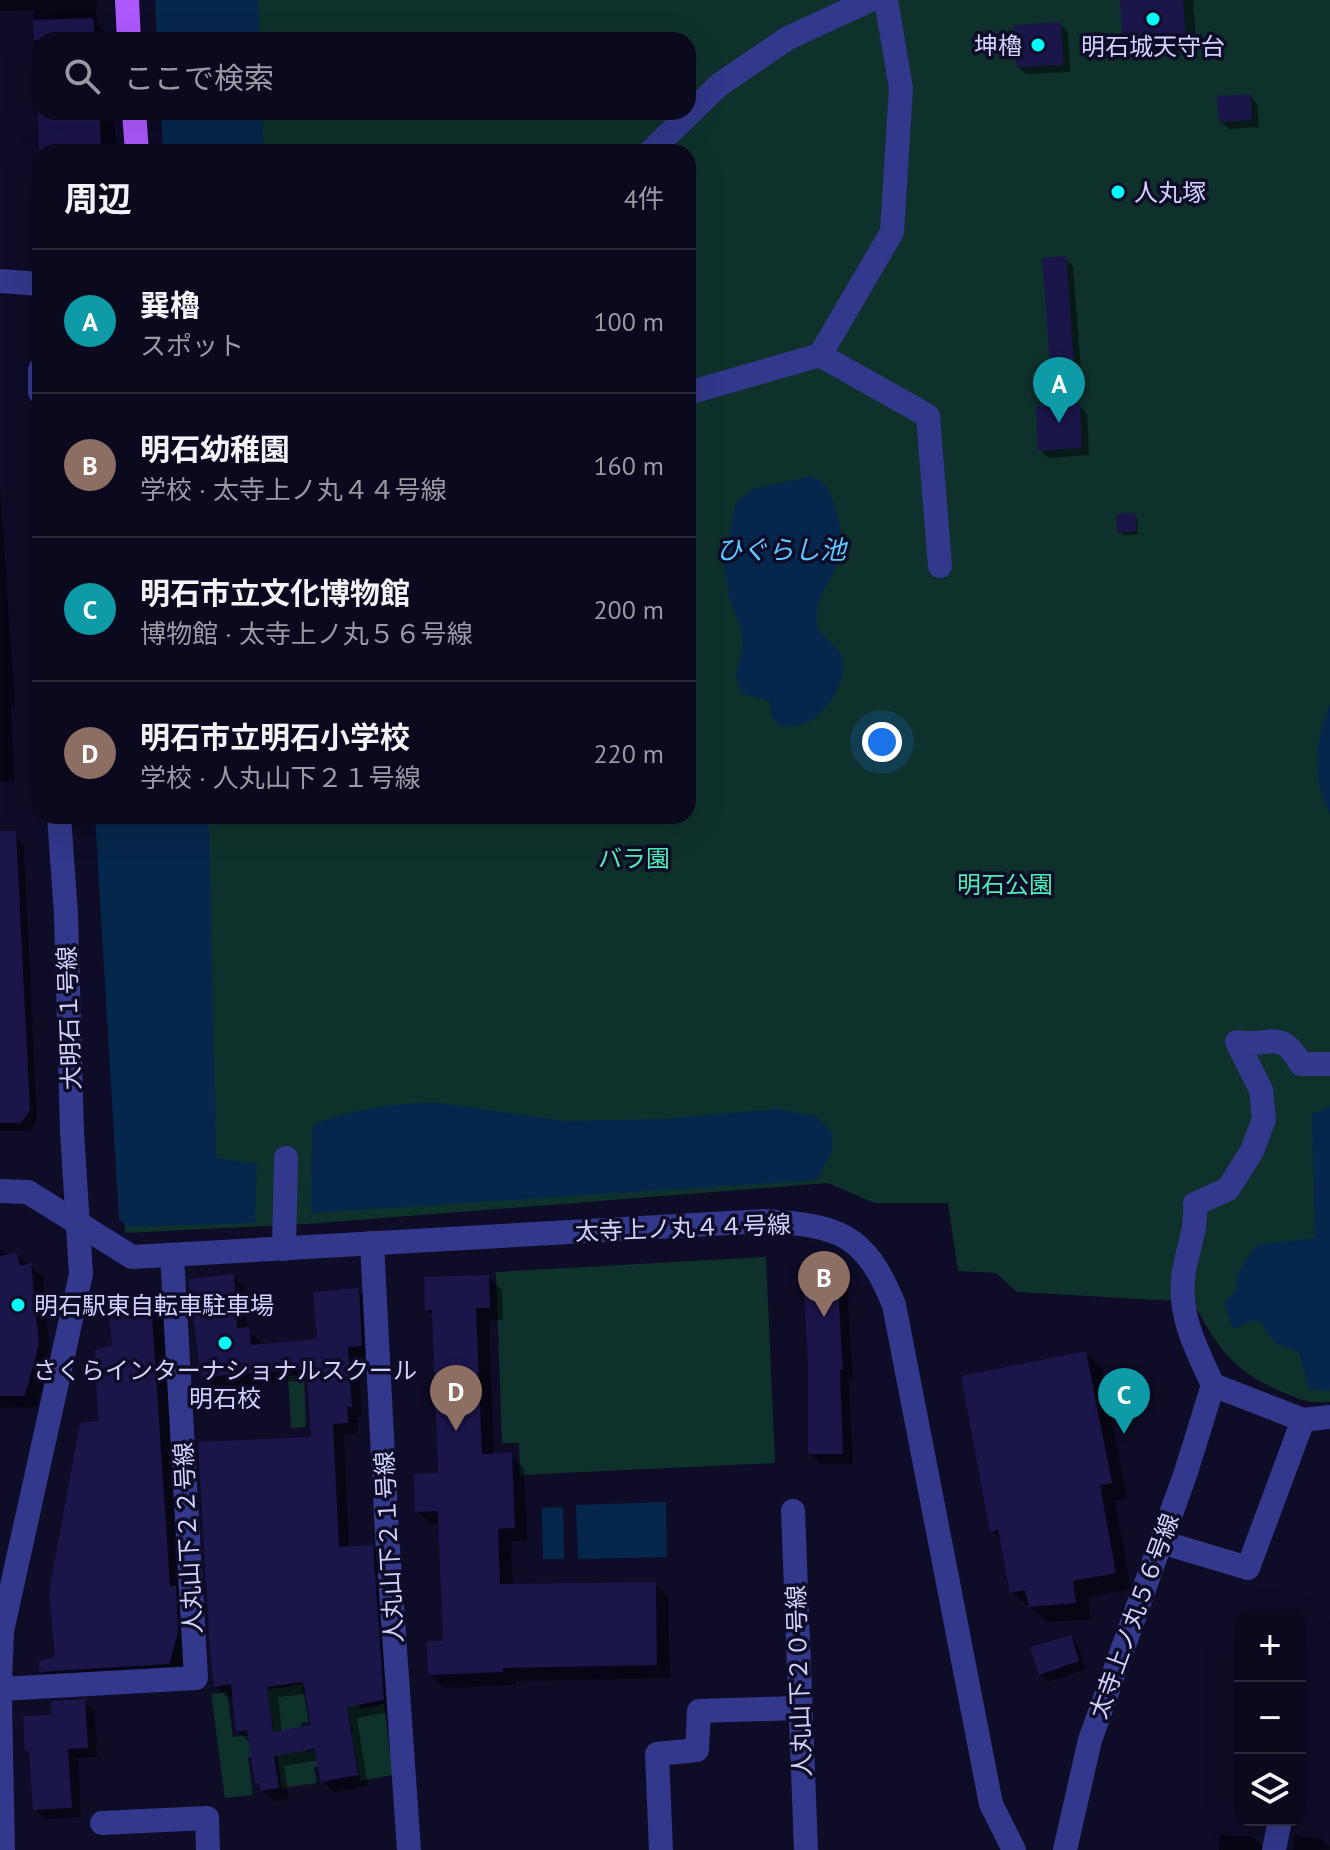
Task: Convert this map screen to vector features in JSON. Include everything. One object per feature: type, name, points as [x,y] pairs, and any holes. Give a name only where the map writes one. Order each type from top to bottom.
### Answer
[{"type":"main road","points":[[127,0],[129,32]]},
{"type":"main road","points":[[135,120],[136,144]]},
{"type":"street","points":[[696,106],[730,77],[788,38],[870,0]]},
{"type":"street","points":[[696,391],[820,355],[892,232],[901,88],[886,0]]},
{"type":"street","points":[[657,144],[680,120]]},
{"type":"street","points":[[0,281],[32,283]]},
{"type":"street","points":[[820,355],[928,416],[940,566]]},
{"type":"street","name":"大明石１号線","points":[[0,1683],[5,1617],[81,1274],[76,1220],[66,914],[60,824]]},
{"type":"street","points":[[1330,1064],[1301,1064],[1291,1047],[1281,1040],[1250,1044],[1237,1042],[1261,1090],[1264,1119],[1252,1151],[1228,1189],[1195,1204],[1196,1223],[1183,1274],[1185,1322],[1213,1385],[1303,1420],[1330,1417]]},
{"type":"street","points":[[284,1238],[286,1158]]},
{"type":"street","name":"太寺上ノ丸４４号線","points":[[0,1191],[28,1192],[132,1257],[172,1255],[284,1238],[372,1243],[764,1221],[812,1223],[842,1233],[862,1250],[880,1272],[894,1305],[991,1804],[1011,1849]]},
{"type":"street","name":"人丸山下２１号線","points":[[372,1243],[387,1534],[409,1850]]},
{"type":"street","name":"人丸山下２２号線","points":[[0,1689],[196,1678],[172,1255]]},
{"type":"street","name":"太寺上ノ丸５６号線","points":[[1065,1850],[1090,1740],[1213,1385]]},
{"type":"street","points":[[1161,1542],[1248,1568],[1303,1420]]},
{"type":"street","name":"人丸山下２０号線","points":[[793,1511],[806,1850]]},
{"type":"street","points":[[0,1701],[3,1850]]},
{"type":"street","points":[[661,1850],[657,1754],[697,1750],[699,1711],[800,1708]]},
{"type":"street","points":[[102,1823],[207,1818],[208,1850]]},
{"type":"street","points":[[1274,1850],[1279,1826]]},
{"type":"green space","name":"明石公園","points":[[161,0],[1330,0],[1330,1402],[1300,1399],[1251,1376],[1219,1345],[1193,1302],[1017,1292],[996,1273],[958,1271],[948,1203],[874,1203],[828,1183],[306,1224],[125,1233],[102,824],[696,824],[696,144],[169,144],[167,120],[696,120],[696,32],[163,32]]},
{"type":"green space","points":[[766,1257],[775,1463],[520,1475],[519,1443],[502,1443],[496,1272]]},
{"type":"green space","points":[[304,1375],[306,1427],[291,1428],[288,1376]]},
{"type":"green space","points":[[356,1681],[361,1709],[384,1704],[393,1775],[360,1781],[355,1751],[351,1752],[348,1735],[352,1733],[343,1683]]},
{"type":"green space","points":[[302,1684],[309,1722],[301,1723],[306,1752],[320,1750],[323,1765],[314,1767],[317,1783],[282,1788],[267,1690]]},
{"type":"green space","points":[[227,1692],[233,1737],[270,1732],[273,1753],[248,1757],[253,1795],[225,1798],[211,1694]]},
{"type":"water","points":[[155,0],[258,0],[260,32],[157,32]]},
{"type":"water","points":[[161,120],[262,120],[263,144],[163,144]]},
{"type":"water","name":"ひぐらし池","points":[[811,476],[827,488],[840,530],[840,558],[821,597],[817,622],[821,633],[841,656],[843,674],[835,694],[821,712],[806,723],[782,727],[772,718],[769,701],[741,693],[736,675],[743,643],[740,625],[730,601],[723,562],[736,502],[753,489]]},
{"type":"water","points":[[1330,703],[1330,814],[1320,786],[1317,759],[1321,731]]},
{"type":"water","points":[[95,824],[209,824],[216,1158],[257,1164],[255,1223],[128,1227],[119,1219]]},
{"type":"water","points":[[434,1102],[566,1121],[661,1119],[777,1109],[815,1116],[831,1130],[833,1149],[817,1180],[311,1213],[312,1126],[355,1111]]},
{"type":"water","points":[[1330,1106],[1330,1391],[1309,1389],[1299,1352],[1276,1344],[1257,1319],[1233,1329],[1224,1303],[1237,1289],[1236,1275],[1257,1245],[1315,1238],[1312,1114]]},
{"type":"water","points":[[666,1502],[667,1557],[578,1559],[576,1505]]},
{"type":"water","points":[[563,1507],[564,1559],[543,1559],[542,1508]]},
{"type":"building","name":"明石城天守台","points":[[1120,0],[1183,0],[1186,39],[1123,43]]},
{"type":"building","points":[[93,18],[94,32],[34,32],[33,20]]},
{"type":"building","name":"坤櫓","points":[[1061,22],[1063,65],[1016,67],[1014,25]]},
{"type":"building","points":[[1250,94],[1252,120],[1219,122],[1217,96]]},
{"type":"building","points":[[38,120],[100,120],[101,144],[39,144]]},
{"type":"building","points":[[1066,256],[1074,363],[1050,365],[1042,258]]},
{"type":"building","points":[[1080,404],[1082,448],[1038,451],[1036,406]]},
{"type":"building","points":[[1135,513],[1136,531],[1118,533],[1116,514]]},
{"type":"building","points":[[0,831],[16,831],[30,1110],[21,1123],[0,1123]]},
{"type":"building","name":"明石駅東自転車駐車場","points":[[17,1253],[20,1266],[31,1263],[39,1344],[25,1396],[0,1396],[0,1256]]},
{"type":"building","points":[[837,1273],[843,1370],[840,1370],[843,1454],[808,1454],[808,1361],[803,1274]]},
{"type":"building","points":[[234,1274],[237,1328],[249,1327],[251,1345],[317,1339],[313,1292],[359,1288],[362,1346],[348,1347],[352,1407],[347,1407],[348,1423],[333,1424],[339,1547],[373,1545],[384,1700],[347,1707],[358,1775],[321,1782],[315,1749],[274,1756],[279,1788],[260,1791],[259,1783],[255,1784],[247,1730],[236,1732],[231,1684],[214,1687],[198,1442],[311,1437],[307,1369],[201,1377],[188,1279]],"holes":[[[303,1682],[311,1725],[273,1732],[267,1687]]]},
{"type":"building","points":[[489,1275],[490,1308],[476,1308],[482,1454],[512,1453],[515,1528],[498,1529],[500,1584],[656,1582],[657,1665],[503,1668],[503,1672],[428,1675],[427,1641],[443,1641],[438,1511],[415,1512],[414,1474],[438,1473],[432,1310],[425,1310],[424,1277]]},
{"type":"building","points":[[151,1300],[170,1586],[176,1586],[178,1632],[169,1664],[39,1672],[39,1661],[55,1657],[49,1592],[80,1423],[98,1421],[95,1350],[112,1345],[108,1302]]},
{"type":"building","points":[[1086,1351],[1112,1483],[1100,1485],[1116,1573],[1073,1581],[1076,1603],[1029,1607],[1025,1590],[1010,1593],[998,1530],[990,1532],[961,1376]]},
{"type":"building","points":[[1071,1635],[1079,1661],[1039,1675],[1030,1647]]},
{"type":"building","points":[[85,1699],[88,1748],[68,1749],[72,1808],[33,1810],[23,1716],[51,1715],[51,1701]]},
{"type":"place","name":"明石城天守台","points":[[1153,19]]},
{"type":"place","name":"坤櫓","points":[[1038,45]]},
{"type":"place","name":"人丸塚","points":[[1118,192]]},
{"type":"place","name":"巽櫓","points":[[1059,423]]},
{"type":"place","name":"明石駅東自転車駐車場","points":[[18,1305]]},
{"type":"place","name":"明石幼稚園","points":[[824,1317]]},
{"type":"place","name":"さくらインターナショナルスクール 明石校","points":[[225,1343]]},
{"type":"place","name":"明石市立明石小学校","points":[[456,1431]]},
{"type":"place","name":"明石市立文化博物館","points":[[1124,1434]]},
{"type":"park label","name":"バラ園","points":[[634,858]]}]
